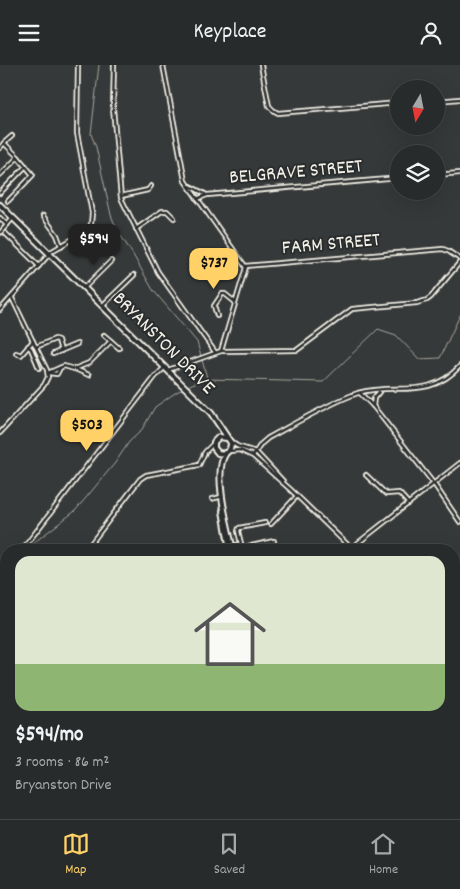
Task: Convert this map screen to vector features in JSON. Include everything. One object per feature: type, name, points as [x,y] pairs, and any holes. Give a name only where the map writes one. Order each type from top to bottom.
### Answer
[{"type":"main road","name":"BRYANSTON DRIVE","points":[[0,205],[196,397],[217,421],[228,439]]},
{"type":"main road","name":"BRYANSTON DRIVE","points":[[214,442],[218,430],[217,421]]},
{"type":"main road","points":[[230,544],[220,479],[221,462],[231,446],[228,439],[219,437],[214,442],[218,459],[220,497],[230,544]]},
{"type":"main road","points":[[216,451],[221,454],[228,452]]},
{"type":"street","points":[[0,310],[50,253],[87,231],[92,221],[90,199],[77,133],[78,65]]},
{"type":"street","points":[[114,65],[113,108],[121,196],[157,270],[215,352]]},
{"type":"street","points":[[163,65],[184,177],[197,199],[246,267],[221,351]]},
{"type":"street","points":[[261,65],[269,106],[278,113],[390,104]]},
{"type":"street","points":[[445,100],[460,99]]},
{"type":"street","points":[[0,148],[12,136]]},
{"type":"street","points":[[4,143],[33,173],[32,177],[8,201]]},
{"type":"street","points":[[0,175],[18,157]]},
{"type":"street","points":[[0,193],[26,166]]},
{"type":"street","points":[[445,174],[460,173]]},
{"type":"street","name":"BELGRAVE STREET","points":[[197,199],[207,195],[390,179]]},
{"type":"street","points":[[187,184],[196,191],[207,195]]},
{"type":"street","points":[[121,196],[148,190],[151,187]]},
{"type":"street","points":[[136,229],[162,211],[168,211],[174,218]]},
{"type":"street","points":[[43,216],[57,235],[62,246]]},
{"type":"street","points":[[0,218],[7,225]]},
{"type":"street","points":[[0,233],[13,218]]},
{"type":"street","points":[[5,233],[39,266]]},
{"type":"street","name":"FARM STREET","points":[[246,267],[443,249],[460,260]]},
{"type":"street","points":[[27,544],[152,381],[167,369],[221,351],[298,350],[352,309],[418,303],[428,300],[460,260]]},
{"type":"street","points":[[84,287],[111,261]]},
{"type":"street","points":[[103,305],[134,275]]},
{"type":"street","points":[[217,316],[214,306],[222,294],[236,302]]},
{"type":"street","points":[[0,433],[44,385],[48,377],[48,373],[12,297]]},
{"type":"street","points":[[104,335],[119,348]]},
{"type":"street","points":[[36,347],[55,339],[58,341],[61,351]]},
{"type":"street","points":[[16,353],[21,355],[33,341]]},
{"type":"street","points":[[74,369],[90,362],[111,341]]},
{"type":"street","points":[[53,353],[77,344]]},
{"type":"street","points":[[28,347],[31,349],[39,368]]},
{"type":"street","points":[[48,373],[57,374],[60,368],[64,366],[89,375]]},
{"type":"street","points":[[253,456],[264,442],[271,437],[342,399],[360,393],[425,387],[447,377],[460,366]]},
{"type":"street","points":[[373,406],[375,396],[383,390]]},
{"type":"street","points":[[360,393],[373,406],[434,484],[460,522]]},
{"type":"street","points":[[228,439],[237,446],[256,452],[286,486]]},
{"type":"street","points":[[91,544],[140,479],[146,475],[199,465],[205,453],[214,442]]},
{"type":"street","points":[[228,452],[240,449],[253,456],[297,496],[345,544]]},
{"type":"street","points":[[205,453],[216,451]]},
{"type":"street","points":[[359,544],[460,463]]},
{"type":"street","points":[[366,475],[386,493],[398,493],[409,504]]},
{"type":"street","points":[[271,524],[297,496]]},
{"type":"street","points":[[212,499],[220,497]]},
{"type":"street","points":[[241,544],[238,531],[240,528],[265,523]]},
{"type":"street","points":[[258,544],[274,541]]},
{"type":"waterway","points":[[99,65],[91,134],[96,147],[111,215],[117,230],[153,290],[197,342],[207,378]]},
{"type":"waterway","points":[[34,544],[75,511],[115,463],[129,442],[141,431],[155,407],[175,393],[207,379],[323,382],[378,329],[396,335],[419,359],[440,358],[460,315]]}]
